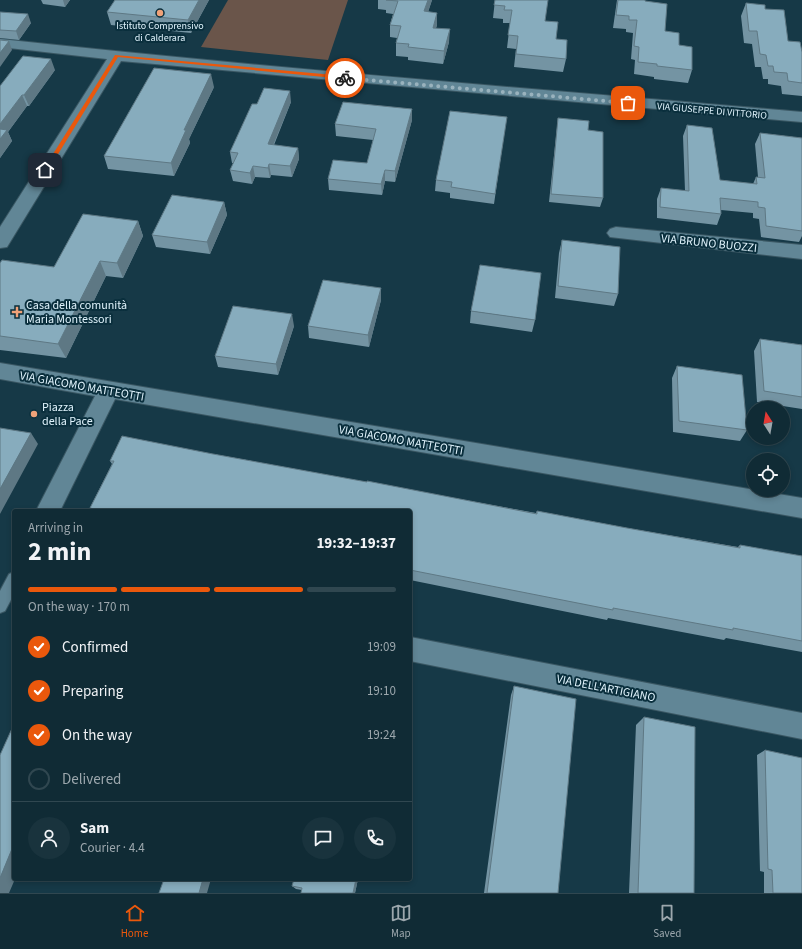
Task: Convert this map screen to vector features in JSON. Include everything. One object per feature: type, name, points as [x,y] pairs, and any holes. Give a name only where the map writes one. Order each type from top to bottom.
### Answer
[{"type":"street","name":"VIA GIUSEPPE DI VITTORIO","points":[[0,43],[117,56],[588,100],[802,117]]},
{"type":"street","points":[[0,242],[117,56]]},
{"type":"street","name":"VIA BRUNO BUOZZI","points":[[616,233],[802,252]]},
{"type":"street","name":"VIA GIACOMO MATTEOTTI","points":[[0,371],[802,508]]},
{"type":"street","points":[[49,509],[108,390]]},
{"type":"street","name":"VIA DELL'ARTIGIANO","points":[[412,649],[802,726]]},
{"type":"lane","points":[[0,606],[12,583]]},
{"type":"shaded area","points":[[228,0],[348,0],[328,60],[201,47]]},
{"type":"building","points":[[115,0],[199,0],[188,20],[107,12]]},
{"type":"building","points":[[386,0],[428,0],[424,11],[437,13],[433,28],[450,29],[444,51],[408,47],[409,44],[396,43],[401,26],[390,25],[398,1]]},
{"type":"building","points":[[495,0],[548,0],[545,21],[558,22],[556,39],[567,40],[566,59],[516,54],[518,36],[508,35],[512,10],[504,10],[505,6],[494,5]]},
{"type":"building","points":[[618,0],[645,0],[667,4],[665,31],[679,33],[679,45],[692,47],[692,70],[638,62],[639,47],[634,46],[637,20],[629,20],[629,16],[616,15]]},
{"type":"building","points":[[746,3],[765,5],[765,9],[784,10],[788,41],[800,42],[802,52],[802,83],[788,81],[787,73],[774,72],[773,66],[768,66],[766,55],[760,54],[757,31],[749,31]]},
{"type":"building","points":[[0,12],[28,14],[16,31],[0,30]]},
{"type":"building","points":[[0,40],[9,41],[0,53]]},
{"type":"building","points":[[23,56],[51,59],[0,124],[0,86]]},
{"type":"building","points":[[154,68],[211,74],[184,130],[186,130],[171,163],[104,156]]},
{"type":"building","points":[[264,88],[290,91],[268,144],[298,148],[290,166],[269,164],[268,168],[253,166],[250,173],[230,170],[238,153],[230,152],[252,104],[257,104]]},
{"type":"building","points":[[343,102],[412,109],[395,171],[385,170],[381,184],[328,179],[333,160],[367,163],[376,129],[335,124]]},
{"type":"building","points":[[450,111],[507,117],[495,194],[451,187],[452,182],[436,180]]},
{"type":"building","points":[[558,118],[589,121],[588,130],[603,132],[603,198],[551,194]]},
{"type":"building","points":[[687,125],[712,128],[720,180],[757,184],[756,177],[765,178],[760,133],[802,138],[802,231],[766,226],[765,208],[758,207],[758,202],[720,198],[721,214],[660,207],[661,188],[689,191]]},
{"type":"building","points":[[0,129],[7,130],[0,139]]},
{"type":"building","points":[[172,195],[224,202],[207,242],[152,235]]},
{"type":"building","points":[[83,214],[138,221],[117,263],[100,261],[58,344],[0,336],[0,263],[2,260],[54,267]]},
{"type":"building","points":[[562,240],[620,247],[618,294],[558,286]]},
{"type":"building","points":[[480,265],[541,273],[535,320],[471,311]]},
{"type":"building","points":[[323,280],[381,288],[368,335],[308,326]]},
{"type":"building","points":[[233,306],[292,314],[276,364],[215,356]]},
{"type":"building","points":[[760,339],[802,345],[802,397],[764,391]]},
{"type":"building","points":[[677,366],[742,375],[746,430],[679,421]]},
{"type":"building","points":[[0,428],[31,433],[0,489]]},
{"type":"building","points":[[122,436],[537,514],[537,511],[740,548],[740,545],[802,556],[802,641],[613,608],[613,610],[412,570],[412,509],[90,508],[114,461],[110,461]]},
{"type":"building","points":[[514,686],[576,699],[558,893],[487,893]]},
{"type":"building","points":[[644,717],[695,727],[694,893],[638,893]]},
{"type":"building","points":[[12,728],[12,849],[0,878],[0,755]]},
{"type":"building","points":[[765,750],[802,758],[802,893],[773,893],[772,870],[768,869]]},
{"type":"building","points":[[163,881],[202,881],[199,893],[159,893]]},
{"type":"building","points":[[293,881],[356,881],[353,893],[301,893],[302,888],[292,886]]},
{"type":"way so far","points":[[345,78],[628,103]]},
{"type":"place","name":"Istituto Comprensivo di Calderara","points":[[160,13]]},
{"type":"place","name":"Casa della comunità Maria Montessori","points":[[17,312]]},
{"type":"place","name":"Piazza della Pace","points":[[34,414]]},
{"type":"route","points":[[45,170],[117,56],[345,78]]}]
